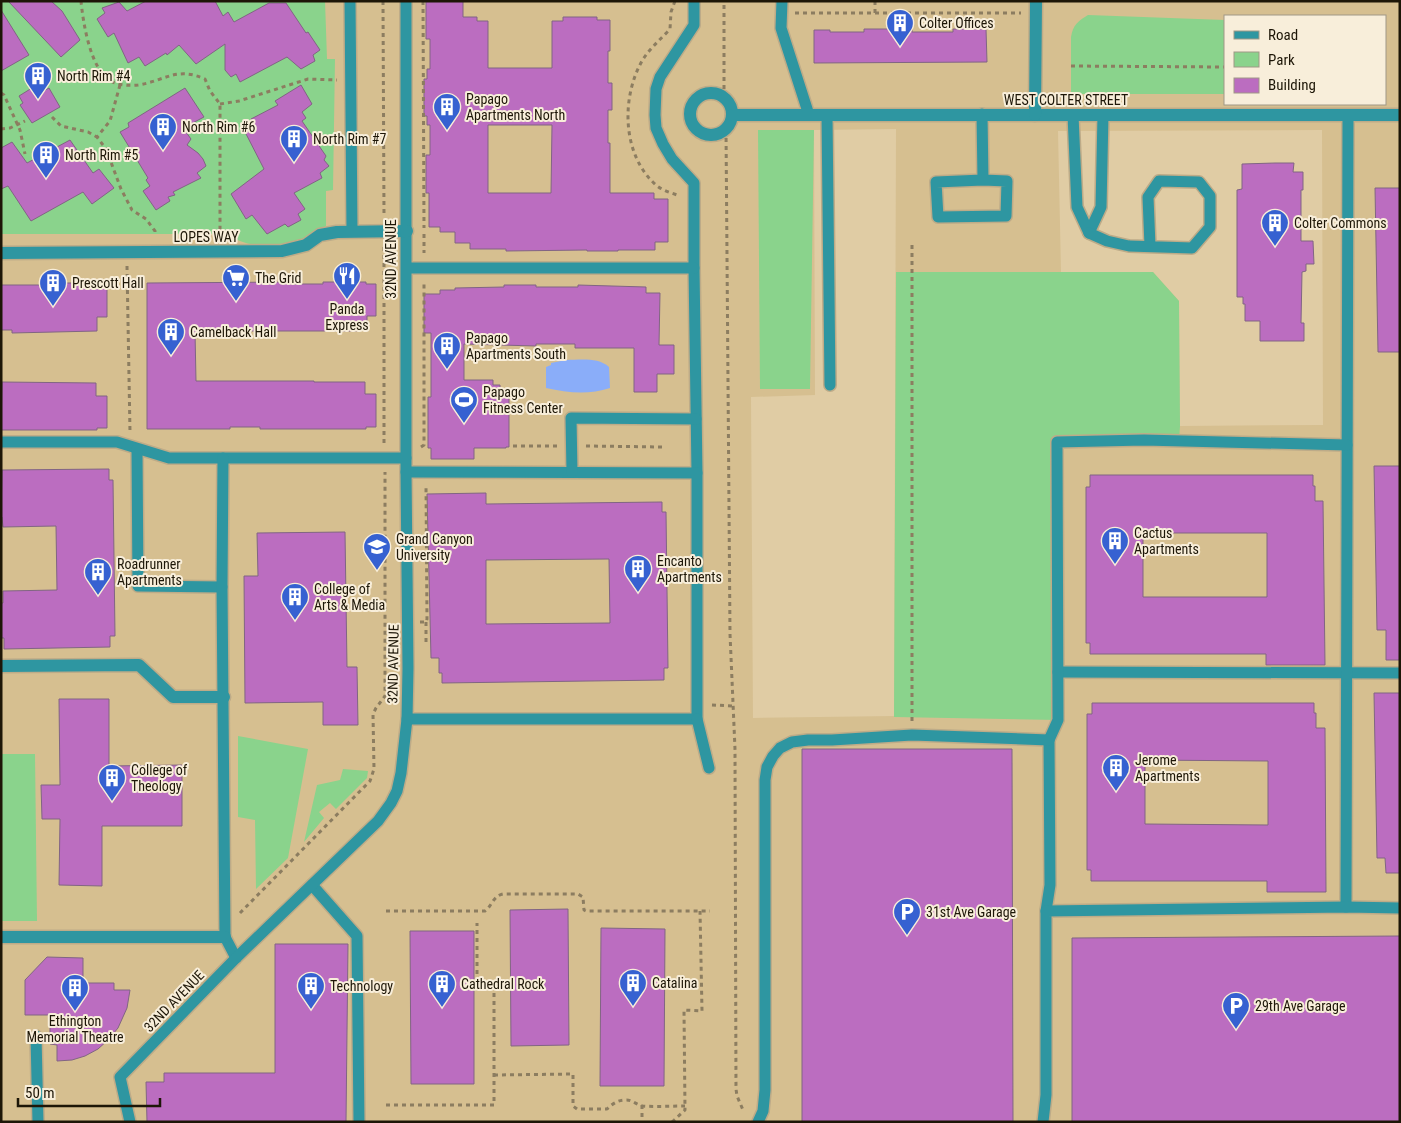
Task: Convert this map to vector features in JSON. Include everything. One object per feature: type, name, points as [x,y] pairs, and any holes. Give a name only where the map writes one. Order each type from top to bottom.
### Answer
[{"type":"street","points":[[1036,7],[1036,114]]},
{"type":"street","points":[[711,92],[724,97],[729,102],[732,116],[726,128],[714,135],[707,135],[700,133],[694,128],[689,115],[693,102],[704,93],[711,92]]},
{"type":"street","name":"WEST COLTER STREET","points":[[732,116],[982,114],[1400,115]]},
{"type":"street","name":"LOPES WAY","points":[[1,254],[282,251],[306,245],[320,235],[337,232],[407,230]]},
{"type":"street","points":[[1,666],[139,665],[173,697],[224,697]]},
{"type":"street","points":[[1,937],[225,932]]},
{"type":"lane","points":[[350,1],[352,232]]},
{"type":"lane","name":"32ND AVENUE","points":[[130,1122],[120,1077],[236,958],[378,821],[391,802],[401,773],[407,719],[408,668],[406,1]]},
{"type":"lane","points":[[694,1],[694,25],[660,76],[656,89],[655,114],[656,128],[663,144],[672,159],[694,183],[697,719],[709,768]]},
{"type":"lane","points":[[782,7],[781,28],[809,115]]},
{"type":"lane","points":[[982,114],[983,180]]},
{"type":"lane","points":[[1073,114],[1077,207],[1089,233],[1107,241],[1129,246],[1192,248],[1210,227],[1210,196],[1199,182],[1159,181],[1148,197],[1150,246]]},
{"type":"lane","points":[[1089,233],[1101,207],[1103,114]]},
{"type":"lane","points":[[827,115],[830,386]]},
{"type":"lane","points":[[1346,907],[1348,115]]},
{"type":"lane","points":[[983,180],[1007,181],[1006,216],[938,217],[936,182],[983,180]]},
{"type":"lane","points":[[407,268],[694,268]]},
{"type":"lane","points":[[572,472],[571,418],[696,419]]},
{"type":"lane","points":[[1043,1122],[1046,1095],[1046,911],[1050,885],[1049,740],[1058,720],[1057,442],[1144,440],[1347,445]]},
{"type":"lane","points":[[1,442],[117,442],[169,458],[406,458]]},
{"type":"lane","points":[[133,448],[138,586],[222,587]]},
{"type":"lane","points":[[223,458],[222,587],[225,932],[236,958]]},
{"type":"lane","points":[[406,472],[697,473]]},
{"type":"lane","points":[[1058,672],[1400,673]]},
{"type":"lane","points":[[407,719],[697,719]]},
{"type":"lane","points":[[758,1122],[763,1111],[765,1090],[765,780],[767,767],[773,756],[780,748],[792,742],[808,740],[912,735],[1049,740]]},
{"type":"lane","points":[[312,885],[357,936],[359,1122]]},
{"type":"lane","points":[[1046,911],[1400,908]]},
{"type":"lane","points":[[36,1036],[38,1122]]},
{"type":"path","points":[[81,1],[88,41],[97,66],[108,79],[120,85],[138,85],[173,75],[194,74],[205,79],[210,91],[220,104],[220,251]]},
{"type":"path","points":[[225,932],[370,781],[373,771],[373,714],[385,696],[383,1]]},
{"type":"path","points":[[724,1],[724,97]]},
{"type":"path","points":[[875,1],[875,13]]},
{"type":"path","points":[[782,7],[875,13],[1036,7]]},
{"type":"path","points":[[1071,66],[1224,67]]},
{"type":"path","points":[[220,104],[248,98],[308,79],[351,80]]},
{"type":"path","points":[[97,137],[110,120],[120,85]]},
{"type":"path","points":[[1,93],[4,95],[20,130],[25,154]]},
{"type":"path","points":[[52,117],[61,126],[88,132],[97,137],[106,149],[121,189],[132,210],[146,219],[156,235]]},
{"type":"path","points":[[1,129],[10,128],[25,120]]},
{"type":"path","points":[[726,128],[730,634],[736,749],[736,1096],[743,1110]]},
{"type":"path","points":[[912,245],[912,735]]},
{"type":"path","points":[[127,252],[133,448]]},
{"type":"path","points":[[512,446],[663,447]]},
{"type":"path","points":[[426,622],[426,644]]},
{"type":"path","points":[[697,705],[734,706]]},
{"type":"path","points":[[386,910],[485,910],[488,909],[498,895],[503,894],[578,894],[583,897],[584,910],[586,911],[710,911]]},
{"type":"path","points":[[672,1122],[684,1110],[684,1010],[702,1011],[700,911]]},
{"type":"path","points":[[386,1105],[494,1106],[494,983],[477,983],[478,923]]},
{"type":"path","points":[[494,1075],[573,1074],[573,1106],[577,1109],[607,1109],[612,1104],[627,1099],[642,1106],[684,1106]]},
{"type":"path","points":[[642,1106],[642,1122]]},
{"type":"shaded area","name":"Grand Canyon University","points":[[1,1],[1400,1],[1400,1122],[1,1122]],"holes":[[[896,129],[894,716],[753,718],[751,397],[815,395],[814,130]],[[1322,130],[1323,425],[1180,426],[1179,301],[1153,272],[1061,272],[1058,131]]]},
{"type":"green space","points":[[1,1],[325,1],[327,59],[335,59],[333,190],[326,191],[326,226],[294,243],[270,246],[254,245],[239,241],[228,234],[1,234]]},
{"type":"green space","points":[[1088,15],[1224,20],[1224,94],[1071,94],[1071,37],[1073,29],[1081,19]]},
{"type":"green space","points":[[758,130],[814,130],[810,389],[760,389]]},
{"type":"green space","points":[[896,272],[1153,272],[1179,301],[1179,441],[1057,442],[1058,720],[894,717]]},
{"type":"green space","points":[[238,736],[308,749],[288,858],[256,889],[255,820],[238,817]]},
{"type":"green space","points":[[1,754],[35,754],[37,921],[1,921]]},
{"type":"green space","points":[[343,769],[368,771],[367,778],[336,809],[330,803],[319,812],[324,818],[304,842],[317,785],[340,780]]},
{"type":"water","points":[[566,360],[589,360],[605,364],[609,367],[610,388],[594,392],[578,392],[546,388],[546,367],[551,365],[551,363]]},
{"type":"building","points":[[8,1],[51,1],[62,11],[80,40],[61,57]]},
{"type":"building","points":[[146,1],[215,1],[223,16],[228,12],[234,22],[269,3],[286,3],[320,50],[313,55],[315,61],[301,69],[287,57],[240,82],[236,74],[231,77],[225,70],[225,44],[196,64],[179,45],[167,55],[166,53],[145,66],[139,57],[128,63],[114,33],[108,37],[97,19],[105,13],[102,8],[119,2],[127,11]]},
{"type":"building","name":"Papago Apartments North","points":[[426,1],[463,1],[463,17],[477,17],[477,21],[488,21],[488,68],[552,68],[552,21],[563,21],[563,17],[597,17],[597,20],[610,20],[608,83],[612,83],[612,110],[608,110],[608,143],[610,143],[610,193],[654,193],[654,199],[668,199],[668,242],[655,242],[655,250],[506,251],[506,249],[470,249],[470,243],[455,243],[455,232],[440,232],[440,227],[429,227],[429,193],[426,193],[426,155],[430,155],[430,125],[427,125],[427,116],[424,116],[424,79],[427,79],[427,69],[430,69],[430,39],[426,39]],"holes":[[[488,125],[552,125],[551,193],[488,193]]]},
{"type":"building","points":[[1,10],[29,55],[1,71]]},
{"type":"building","name":"Colter Offices","points":[[864,29],[912,29],[912,32],[953,32],[953,29],[986,29],[987,62],[814,63],[814,30],[864,32]]},
{"type":"building","name":"North Rim #4","points":[[40,83],[44,91],[49,88],[60,107],[32,123],[20,105],[23,103],[19,96]]},
{"type":"building","name":"North Rim #7","points":[[301,85],[312,104],[302,112],[306,118],[302,121],[326,156],[324,160],[329,166],[320,173],[322,178],[294,193],[305,209],[298,214],[301,220],[288,227],[285,224],[267,234],[252,215],[246,219],[231,194],[264,169],[244,130],[253,126],[251,119],[278,105],[275,101]]},
{"type":"building","name":"North Rim #6","points":[[185,88],[204,117],[183,128],[191,139],[187,145],[198,153],[206,166],[197,173],[201,178],[173,192],[175,195],[168,197],[170,201],[156,210],[143,191],[150,186],[146,180],[148,178],[120,132],[129,127],[128,123]]},
{"type":"building","name":"North Rim #5","points":[[70,140],[93,173],[99,169],[114,188],[92,204],[83,192],[31,221],[8,186],[1,189],[1,148],[12,142],[27,163]]},
{"type":"building","name":"Colter Commons","points":[[1294,163],[1293,172],[1303,172],[1301,241],[1313,241],[1314,264],[1306,264],[1306,271],[1302,272],[1301,323],[1304,323],[1304,341],[1260,341],[1260,321],[1245,321],[1243,297],[1237,297],[1237,190],[1242,189],[1242,164]]},
{"type":"building","points":[[1375,188],[1400,188],[1400,352],[1378,352]]},
{"type":"building","name":"Camelback Hall","points":[[293,282],[293,284],[366,282],[366,284],[376,284],[376,316],[367,316],[367,330],[221,330],[221,332],[195,332],[196,381],[365,382],[365,394],[376,394],[376,427],[366,427],[366,429],[260,429],[260,427],[230,427],[230,429],[147,429],[147,283]]},
{"type":"building","name":"Prescott Hall","points":[[54,283],[97,283],[97,285],[107,285],[107,317],[97,317],[97,331],[12,333],[12,330],[1,330],[1,285],[54,285]]},
{"type":"building","name":"Papago Apartments South","points":[[504,285],[536,285],[536,287],[578,287],[578,285],[646,287],[646,293],[660,293],[659,345],[674,345],[674,374],[657,374],[657,392],[634,392],[634,348],[575,348],[575,344],[536,344],[536,346],[464,344],[464,380],[493,380],[493,385],[500,385],[500,395],[509,395],[509,447],[474,448],[474,459],[431,459],[431,448],[428,448],[428,397],[431,397],[431,333],[424,333],[424,294],[440,294],[440,290],[455,290],[455,288],[504,287]]},
{"type":"building","points":[[2,382],[96,383],[96,396],[107,396],[107,428],[97,428],[97,430],[1,430]]},
{"type":"building","points":[[1374,466],[1400,466],[1400,660],[1386,660],[1386,630],[1377,630]]},
{"type":"building","points":[[109,469],[109,480],[113,480],[115,636],[110,636],[110,647],[4,649],[4,638],[1,638],[3,591],[57,590],[56,526],[3,527],[1,517],[2,470]]},
{"type":"building","name":"Cactus Apartments","points":[[1090,475],[1313,475],[1315,501],[1323,501],[1325,665],[1266,665],[1266,654],[1090,654],[1090,643],[1086,643],[1086,487],[1090,487]],"holes":[[[1143,533],[1267,533],[1267,597],[1143,597]]]},
{"type":"building","name":"Encanto Apartments","points":[[486,493],[486,504],[662,502],[662,512],[666,512],[668,668],[664,668],[664,680],[442,683],[442,673],[439,673],[439,658],[431,658],[427,494]],"holes":[[[609,559],[610,623],[486,624],[486,560]]]},
{"type":"building","name":"College of Arts & Media","points":[[345,532],[347,667],[357,667],[358,725],[323,725],[323,702],[245,703],[244,576],[258,576],[257,533]]},
{"type":"building","points":[[1374,693],[1400,693],[1400,873],[1386,873],[1385,858],[1377,858]]},
{"type":"building","name":"College of Theology","points":[[59,699],[109,699],[109,766],[182,765],[182,826],[102,826],[102,886],[59,885],[60,819],[42,819],[41,785],[60,785]]},
{"type":"building","name":"Jerome Apartments","points":[[1092,703],[1314,703],[1316,728],[1325,728],[1326,892],[1267,892],[1267,881],[1091,881],[1091,870],[1087,870],[1087,714],[1092,714]],"holes":[[[1145,760],[1268,761],[1268,825],[1145,824]]]},
{"type":"building","name":"31st Ave Garage","points":[[802,749],[1012,749],[1013,1122],[802,1122]]},
{"type":"building","points":[[568,909],[569,1045],[511,1046],[510,910]]},
{"type":"building","name":"Catalina","points":[[601,928],[665,929],[664,1086],[600,1086]]},
{"type":"building","name":"Cathedral Rock","points":[[410,931],[474,931],[474,1084],[411,1084]]},
{"type":"building","name":"29th Ave Garage","points":[[1400,936],[1400,1122],[1072,1122],[1072,938]]},
{"type":"building","name":"Technology","points":[[275,944],[348,944],[346,1122],[147,1122],[146,1082],[164,1082],[164,1073],[275,1073]]},
{"type":"building","name":"Ethington Memorial Theatre","points":[[47,957],[83,958],[83,983],[114,983],[114,990],[130,990],[127,1008],[118,1028],[98,1049],[85,1056],[72,1060],[57,1061],[57,1045],[50,1044],[50,1015],[25,1015],[25,980]]},
{"type":"place","name":"Colter Offices","points":[[900,47]]},
{"type":"place","name":"North Rim #4","points":[[38,100]]},
{"type":"place","name":"Papago Apartments North","points":[[447,131]]},
{"type":"place","name":"North Rim #6","points":[[163,151]]},
{"type":"place","name":"North Rim #7","points":[[294,163]]},
{"type":"place","name":"North Rim #5","points":[[46,179]]},
{"type":"place","name":"Colter Commons","points":[[1275,247]]},
{"type":"place","name":"Panda Express","points":[[347,300]]},
{"type":"place","name":"The Grid","points":[[236,302]]},
{"type":"place","name":"Prescott Hall","points":[[53,307]]},
{"type":"place","name":"Camelback Hall","points":[[171,356]]},
{"type":"place","name":"Papago Apartments South","points":[[447,370]]},
{"type":"place","name":"Papago Fitness Center","points":[[464,424]]},
{"type":"place","name":"Cactus Apartments","points":[[1115,565]]},
{"type":"place","name":"Grand Canyon University","points":[[377,571]]},
{"type":"place","name":"Encanto Apartments","points":[[638,593]]},
{"type":"place","name":"Roadrunner Apartments","points":[[98,596]]},
{"type":"place","name":"College of Arts & Media","points":[[295,621]]},
{"type":"place","name":"Jerome Apartments","points":[[1116,792]]},
{"type":"place","name":"College of Theology","points":[[112,802]]},
{"type":"place","name":"31st Ave Garage","points":[[907,936]]},
{"type":"place","name":"Catalina","points":[[633,1007]]},
{"type":"place","name":"Cathedral Rock","points":[[442,1008]]},
{"type":"place","name":"Technology","points":[[311,1010]]},
{"type":"place","name":"Ethington Memorial Theatre","points":[[75,1012]]},
{"type":"place","name":"29th Ave Garage","points":[[1236,1030]]}]
